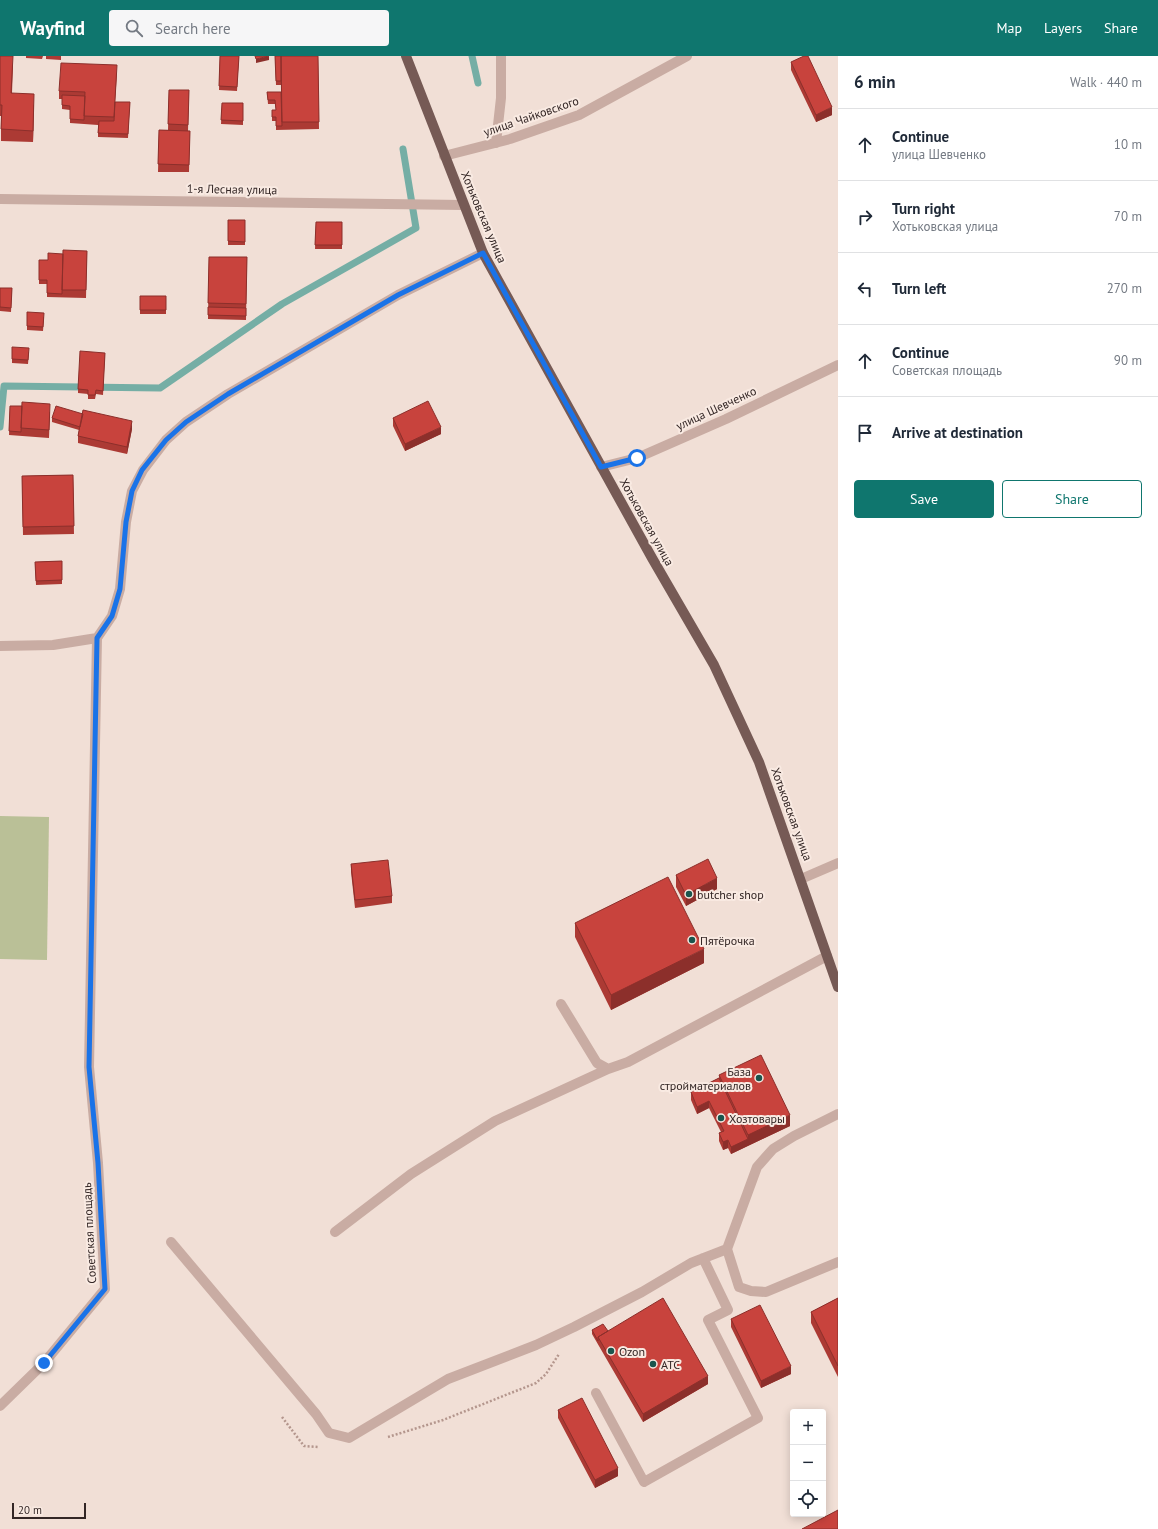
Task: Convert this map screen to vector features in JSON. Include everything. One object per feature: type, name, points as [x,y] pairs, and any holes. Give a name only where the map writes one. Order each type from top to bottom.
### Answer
[{"type":"main road","name":"Хотьковская улица","points":[[406,56],[483,253],[652,558],[714,665],[759,762],[838,987]]},
{"type":"street","points":[[496,143],[501,98],[501,56]]},
{"type":"street","name":"улица Чайковского","points":[[444,156],[496,143],[579,115],[687,56]]},
{"type":"street","name":"1-я Лесная улица","points":[[0,199],[463,205]]},
{"type":"street","points":[[0,646],[53,646],[97,638],[112,616],[120,589],[126,522],[132,491],[142,470],[166,440],[186,422],[228,394],[398,295],[483,253]]},
{"type":"street","name":"улица Шевченко","points":[[601,467],[637,458],[726,419],[838,365]]},
{"type":"street","name":"Советская площадь","points":[[0,1406],[44,1363],[105,1289],[98,1163],[89,1067],[97,638]]},
{"type":"street","points":[[801,880],[838,863]]},
{"type":"street","points":[[335,1232],[411,1174],[495,1121],[608,1068],[628,1062],[828,956]]},
{"type":"street","points":[[561,1004],[597,1063],[608,1068]]},
{"type":"street","points":[[838,1114],[794,1136],[774,1149],[757,1167],[727,1249],[740,1287],[751,1291],[766,1292],[838,1262]]},
{"type":"street","points":[[171,1242],[316,1414],[329,1433],[349,1438],[448,1379],[536,1345],[642,1292],[691,1263],[727,1249]]},
{"type":"street","points":[[596,1393],[644,1482],[758,1418],[708,1320],[728,1310],[703,1258]]},
{"type":"path","points":[[385,1438],[443,1420],[536,1382],[546,1374],[560,1353]]},
{"type":"path","points":[[282,1417],[304,1446],[320,1447]]},
{"type":"green space","points":[[0,816],[49,817],[47,960],[0,959]]},
{"type":"building","points":[[0,56],[13,56],[11,93],[34,94],[33,131],[1,129],[2,105],[0,105]]},
{"type":"building","points":[[220,56],[239,56],[237,87],[219,86]]},
{"type":"building","points":[[255,56],[269,56],[256,59]]},
{"type":"building","points":[[275,56],[281,56],[281,81],[276,81]]},
{"type":"building","points":[[281,56],[318,56],[319,122],[282,122]]},
{"type":"building","points":[[804,56],[808,56],[832,107],[816,115],[791,62]]},
{"type":"building","points":[[61,63],[117,65],[114,117],[84,116],[85,92],[59,91]]},
{"type":"building","points":[[169,90],[189,90],[188,125],[168,124]]},
{"type":"building","points":[[267,92],[281,92],[282,126],[276,126],[276,117],[272,117],[272,110],[276,110],[275,100],[268,100]]},
{"type":"building","points":[[62,95],[85,96],[84,120],[70,119],[70,106],[62,105]]},
{"type":"building","points":[[115,102],[130,102],[128,134],[98,133],[99,121],[114,121]]},
{"type":"building","points":[[222,103],[243,103],[243,121],[221,120]]},
{"type":"building","points":[[159,130],[190,131],[189,165],[158,164]]},
{"type":"building","points":[[228,220],[245,220],[245,242],[228,241]]},
{"type":"building","points":[[316,222],[342,222],[342,245],[315,245]]},
{"type":"building","points":[[63,250],[87,251],[86,290],[62,290]]},
{"type":"building","points":[[48,253],[63,254],[62,294],[47,293],[47,280],[39,280],[39,260],[48,260]]},
{"type":"building","points":[[209,257],[247,257],[246,304],[208,303]]},
{"type":"building","points":[[0,288],[12,288],[11,308],[0,307]]},
{"type":"building","points":[[140,296],[166,296],[166,310],[140,310]]},
{"type":"building","points":[[208,307],[246,308],[246,316],[208,315]]},
{"type":"building","points":[[27,312],[44,313],[43,327],[27,326]]},
{"type":"building","points":[[12,347],[29,348],[28,360],[12,359]]},
{"type":"building","points":[[80,351],[105,353],[103,391],[96,390],[95,395],[88,395],[88,390],[78,389]]},
{"type":"building","points":[[428,401],[441,427],[405,444],[393,418]]},
{"type":"building","points":[[22,402],[50,404],[49,430],[21,428]]},
{"type":"building","points":[[10,406],[22,406],[21,432],[9,431]]},
{"type":"building","points":[[56,406],[83,414],[80,427],[52,418]]},
{"type":"building","points":[[83,410],[132,421],[127,447],[78,436]]},
{"type":"building","points":[[73,475],[74,526],[23,527],[22,476]]},
{"type":"building","points":[[62,561],[62,580],[36,581],[35,562]]},
{"type":"building","points":[[708,859],[717,878],[686,895],[676,875]]},
{"type":"building","points":[[388,860],[392,896],[355,900],[351,864]]},
{"type":"building","points":[[668,877],[704,949],[611,995],[575,923]]},
{"type":"building","points":[[761,1055],[790,1115],[748,1135],[719,1075]]},
{"type":"building","points":[[719,1078],[748,1139],[731,1147],[728,1140],[723,1142],[719,1133],[724,1131],[709,1101],[697,1107],[691,1092]]},
{"type":"building","name":"АТС","points":[[663,1298],[708,1376],[643,1414],[598,1337]]},
{"type":"building","points":[[838,1298],[838,1366],[811,1312]]},
{"type":"building","points":[[760,1305],[791,1366],[761,1381],[731,1319]]},
{"type":"building","points":[[603,1324],[608,1331],[598,1337],[598,1341],[592,1330]]},
{"type":"building","points":[[582,1398],[618,1468],[595,1480],[558,1410]]},
{"type":"building","points":[[838,1510],[838,1529],[802,1529],[826,1517]]},
{"type":"waterway","points":[[472,56],[478,83]]},
{"type":"waterway","points":[[0,427],[4,386],[160,388],[282,304],[416,228],[403,149]]},
{"type":"place","name":"butcher shop","points":[[689,894]]},
{"type":"place","name":"Пятёрочка","points":[[692,940]]},
{"type":"place","name":"База стройматериалов","points":[[759,1078]]},
{"type":"place","name":"Хозтовары","points":[[721,1118]]},
{"type":"place","name":"Ozon","points":[[611,1351]]},
{"type":"place","name":"АТС","points":[[653,1364]]},
{"type":"route","points":[[44,1363],[105,1289],[98,1163],[89,1067],[97,638],[112,616],[120,589],[126,522],[132,491],[142,470],[166,440],[186,422],[228,394],[398,295],[483,253],[601,467],[637,458]]}]
